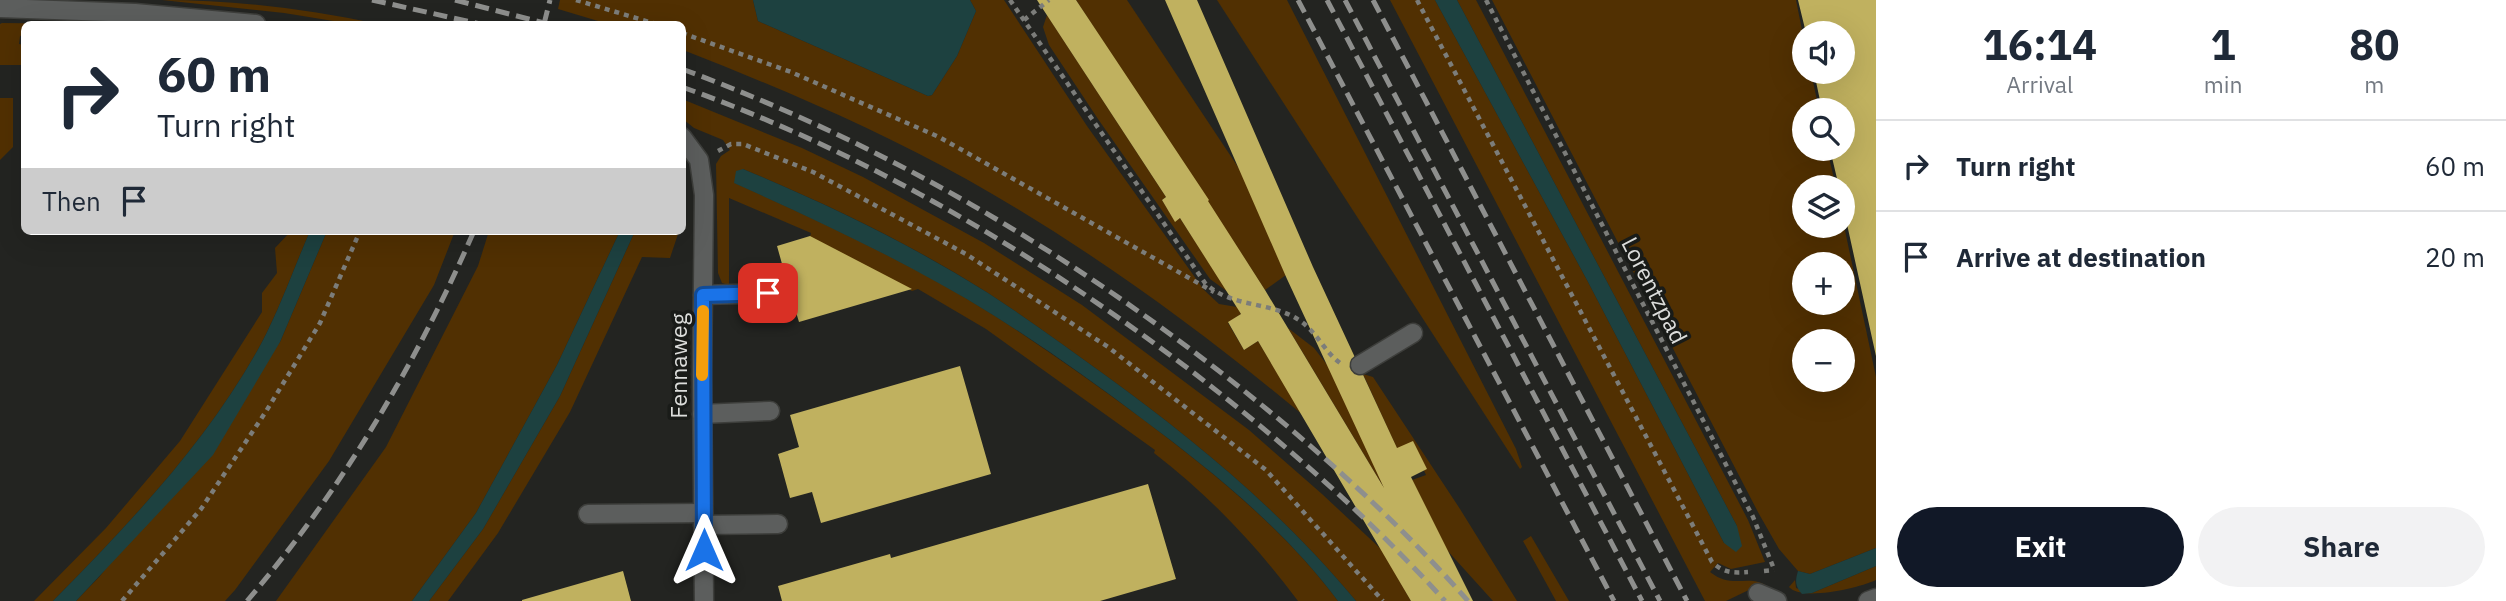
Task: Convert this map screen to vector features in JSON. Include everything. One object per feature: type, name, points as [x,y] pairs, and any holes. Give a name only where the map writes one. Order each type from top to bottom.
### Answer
[{"type":"street","points":[[0,8],[135,13],[223,21]]},
{"type":"street","name":"Fennaweg","points":[[686,142],[699,160],[703,173],[704,601]]},
{"type":"street","points":[[703,295],[768,293]]},
{"type":"street","points":[[1360,365],[1413,333]]},
{"type":"street","points":[[702,414],[770,411]]},
{"type":"street","points":[[588,514],[778,523]]},
{"type":"street","points":[[1758,593],[1777,601]]},
{"type":"street","points":[[1868,601],[1876,598]]},
{"type":"path","points":[[576,0],[646,21]]},
{"type":"path","points":[[1010,0],[1205,283],[1214,292]]},
{"type":"path","points":[[1024,20],[1049,0]]},
{"type":"path","points":[[1417,0],[1712,562],[1722,571],[1732,573],[1774,570]]},
{"type":"path","name":"Lorentzpad","points":[[1486,0],[1753,517],[1777,580]]},
{"type":"path","points":[[686,34],[791,72],[939,138],[1214,292],[1224,297],[1272,307],[1302,321],[1337,362],[1348,367],[1360,365]]},
{"type":"path","points":[[727,146],[743,144],[765,151],[881,207],[966,254],[1108,347],[1266,470],[1383,601]]},
{"type":"path","points":[[122,601],[201,509],[265,413],[320,323],[358,235]]},
{"type":"shaded area","points":[[162,0],[271,6],[362,21],[333,21]]},
{"type":"shaded area","points":[[560,0],[753,0],[758,21],[928,96],[932,95],[957,56],[976,11],[970,0],[1004,0],[1087,126],[1204,290],[1219,304],[1237,307],[1241,314],[1228,323],[1244,350],[1258,341],[1303,415],[1141,290],[1056,233],[968,180],[827,110],[686,51],[686,21],[598,21],[558,9]]},
{"type":"shaded area","points":[[1076,0],[1127,0],[1240,170],[1286,275],[1265,290]]},
{"type":"shaded area","points":[[1217,0],[1287,0],[1516,449],[1522,467],[1520,469]]},
{"type":"shaded area","points":[[1390,0],[1435,0],[1587,280],[1724,543],[1737,526],[1457,0],[1476,0],[1748,520],[1765,562],[1731,569],[1718,563],[1710,572],[1727,580],[1756,581],[1771,589],[1755,587],[1726,601],[1705,601]]},
{"type":"shaded area","points":[[1492,0],[1796,0],[1800,21],[1792,21],[1792,84],[1814,84],[1816,98],[1792,98],[1792,161],[1830,161],[1833,175],[1792,175],[1792,238],[1847,238],[1850,252],[1792,252],[1792,315],[1855,315],[1855,278],[1876,377],[1876,548],[1810,574],[1798,571],[1779,549]]},
{"type":"shaded area","points":[[1047,15],[1166,197],[1162,200],[1175,221],[1180,218],[1228,292],[1210,279],[1049,45],[1043,27]]},
{"type":"shaded area","points":[[21,23],[21,65],[0,65],[0,24]]},
{"type":"shaded area","points":[[0,98],[13,98],[13,147],[0,160]]},
{"type":"shaded area","points":[[686,101],[802,148],[863,177],[984,243],[1082,305],[1249,430],[1322,494],[1382,550],[1411,601],[1356,601],[1299,538],[1238,480],[1139,400],[1032,323],[959,275],[899,241],[743,169],[735,183],[867,245],[964,297],[1033,341],[1126,407],[1247,504],[1295,550],[1338,601],[1298,601],[1266,560],[1231,522],[1194,486],[1154,453],[1155,450],[986,329],[918,289],[912,291],[810,237],[811,233],[729,198],[729,285],[722,283],[718,273],[716,164],[721,156],[730,150],[723,140],[694,128],[686,121]]},
{"type":"shaded area","points":[[287,235],[308,235],[261,344],[217,414],[166,480],[82,572],[53,601],[34,601],[106,528],[180,441],[262,312],[262,293],[277,273],[275,248]]},
{"type":"shaded area","points":[[325,235],[453,235],[434,285],[329,461],[225,601],[76,601],[100,576],[280,342]]},
{"type":"shaded area","points":[[488,235],[618,235],[557,365],[476,513],[412,601],[276,601],[386,447],[478,266]]},
{"type":"shaded area","points":[[633,235],[678,235],[670,258],[642,257],[570,412],[498,533],[448,601],[429,601],[483,529],[560,396]]},
{"type":"shaded area","points":[[1288,328],[1314,348],[1328,366],[1387,493]]},
{"type":"shaded area","points":[[1363,374],[1373,377],[1517,601],[1493,601],[1446,549],[1412,480],[1426,475],[1414,448],[1399,453]]},
{"type":"shaded area","points":[[1531,536],[1569,601],[1556,601],[1523,541]]},
{"type":"shaded area","points":[[1876,566],[1876,580],[1856,587],[1812,593]]},
{"type":"shaded area","points":[[1795,580],[1796,588],[1812,593],[1795,591],[1789,587]]},
{"type":"water","points":[[753,0],[970,0],[976,11],[957,56],[932,95],[928,96],[758,21]]},
{"type":"water","points":[[1435,0],[1457,0],[1737,526],[1742,546],[1736,552],[1724,543],[1587,280]]},
{"type":"water","points":[[743,169],[898,241],[959,275],[1032,323],[1139,400],[1238,480],[1299,538],[1356,601],[1338,601],[1295,550],[1223,482],[1070,366],[993,315],[930,278],[734,183],[736,171]]},
{"type":"water","points":[[308,235],[325,235],[280,342],[213,455],[76,601],[53,601],[139,511],[192,447],[240,380],[281,302]]},
{"type":"water","points":[[618,235],[633,235],[560,396],[483,529],[429,601],[412,601],[476,513],[557,365]]},
{"type":"water","points":[[1876,548],[1876,566],[1812,593],[1802,594],[1798,588],[1798,571],[1810,574]]},
{"type":"building","points":[[1037,0],[1076,0],[1209,200],[1384,488],[1287,279],[1165,0],[1197,0],[1313,267],[1397,448],[1413,441],[1427,469],[1411,477],[1473,601],[1411,601],[1258,341],[1244,350],[1228,322],[1241,314],[1180,218],[1175,222],[1162,200],[1166,197]]},
{"type":"building","points":[[1798,0],[1876,0],[1876,356],[1850,238],[1855,238],[1855,175],[1836,175],[1833,161],[1855,161],[1855,98],[1819,98],[1817,84],[1855,84],[1855,21],[1803,21]]},
{"type":"building","points":[[810,236],[912,289],[799,322],[784,273],[779,273],[784,271],[777,246]]},
{"type":"building","points":[[960,366],[991,474],[821,523],[812,492],[790,498],[778,454],[799,447],[790,415]]},
{"type":"building","points":[[1148,484],[1176,579],[1100,601],[782,601],[778,586],[890,554],[891,558]]},
{"type":"building","points":[[623,571],[631,601],[522,601],[522,600]]},
{"type":"railway","points":[[372,0],[466,21]]},
{"type":"railway","points":[[455,0],[536,21]]},
{"type":"railway","points":[[545,21],[550,0]]},
{"type":"railway","points":[[1298,0],[1614,601]]},
{"type":"railway","points":[[1327,0],[1642,601]]},
{"type":"railway","points":[[1345,0],[1660,601]]},
{"type":"railway","points":[[1373,0],[1687,601]]},
{"type":"railway","points":[[686,71],[827,129],[897,164],[965,201],[1097,283],[1224,375],[1289,427],[1382,511],[1468,601]]},
{"type":"railway","points":[[686,89],[751,113],[884,175],[949,210],[1075,288],[1194,373],[1292,453],[1356,510],[1445,601]]},
{"type":"railway","points":[[247,601],[314,515],[374,424],[427,329],[472,235]]},
{"type":"slow traffic","points":[[702,375],[703,311]]},
{"type":"route","points":[[704,550],[703,295],[768,293]]}]
